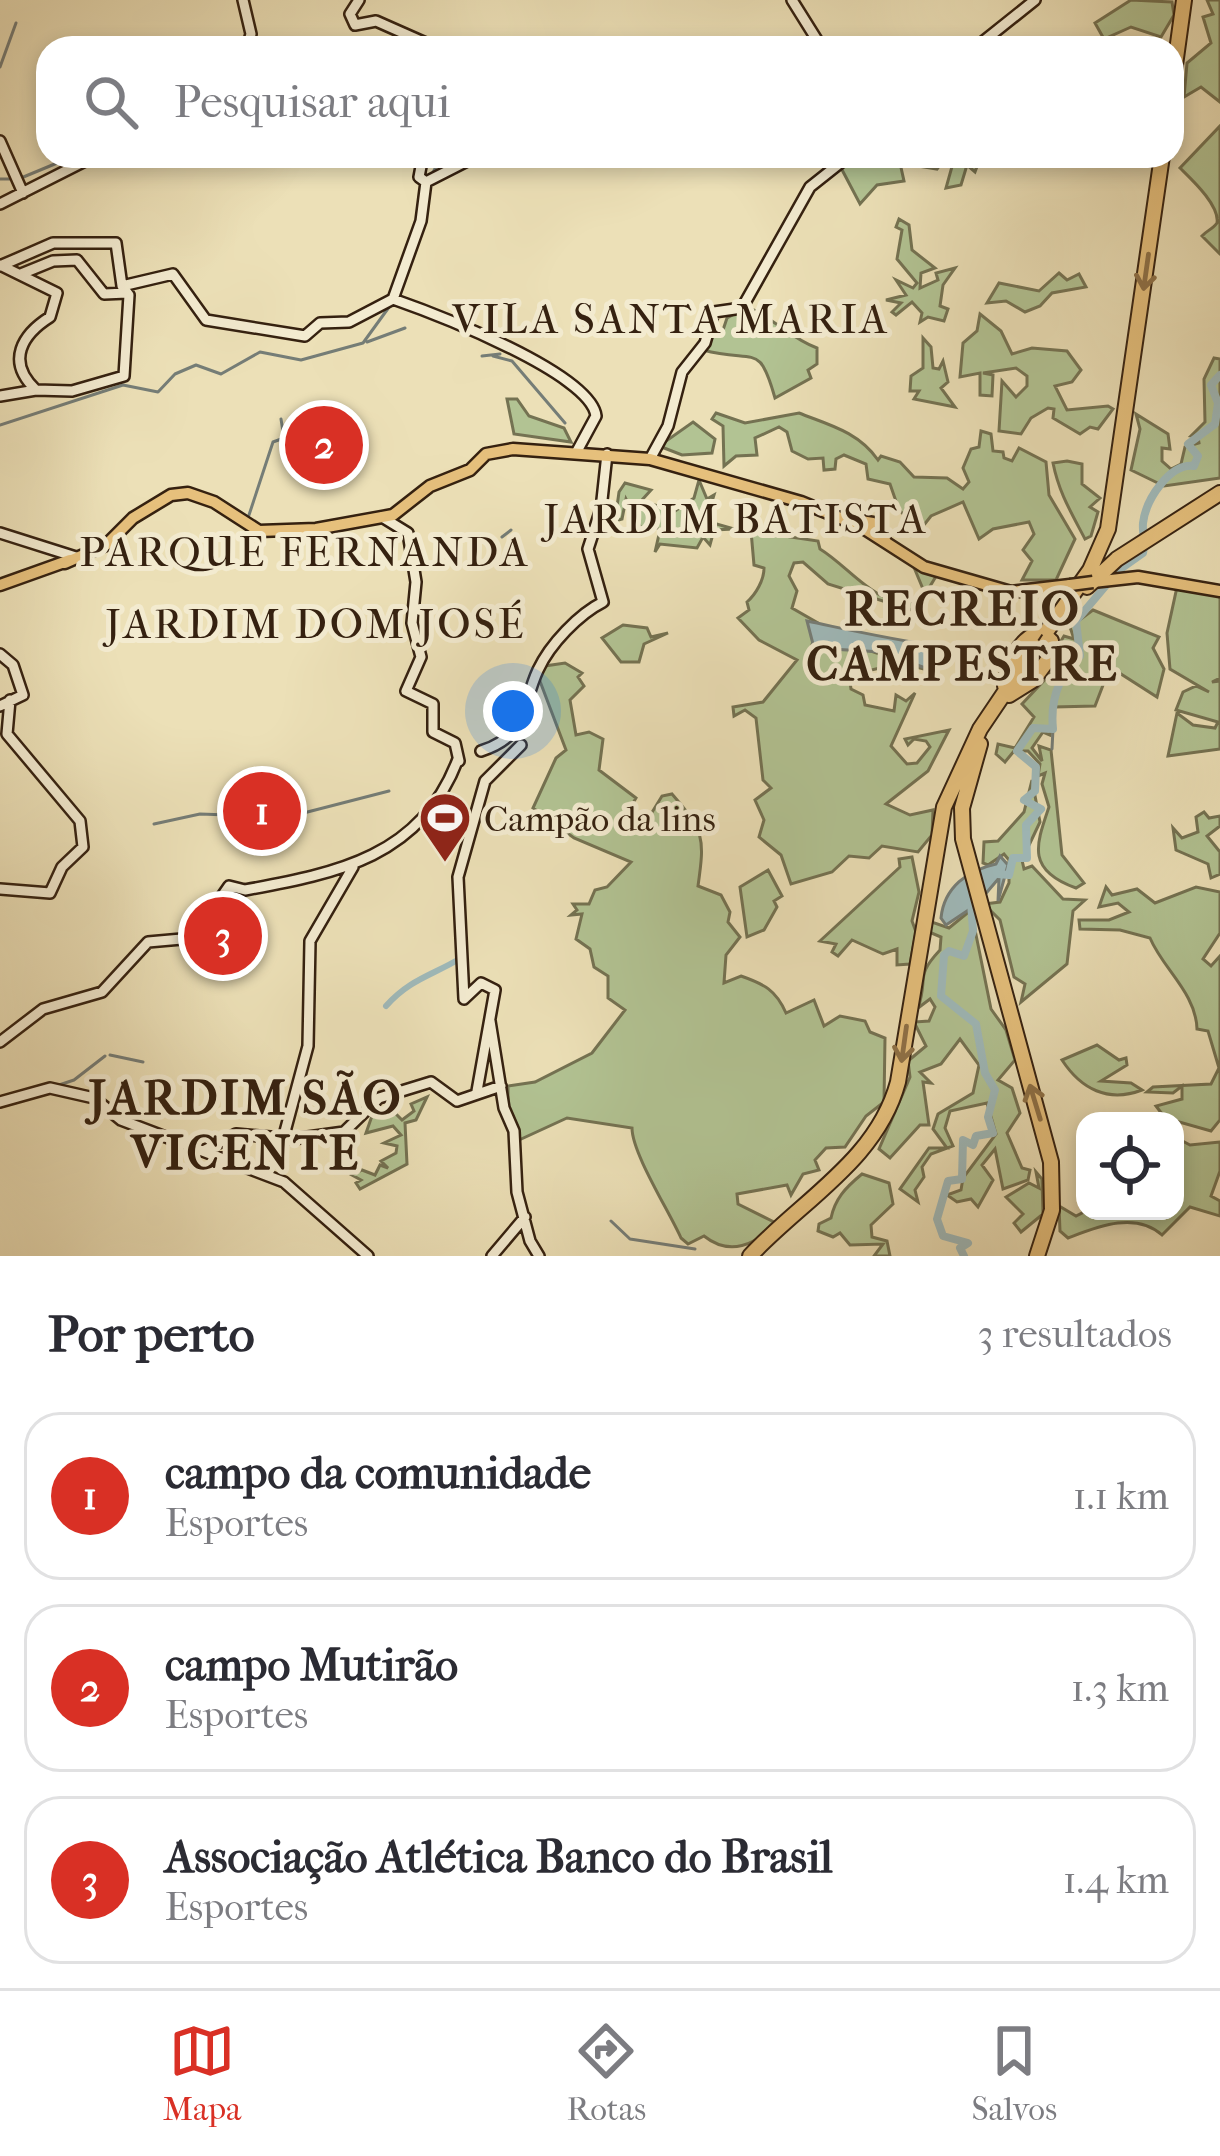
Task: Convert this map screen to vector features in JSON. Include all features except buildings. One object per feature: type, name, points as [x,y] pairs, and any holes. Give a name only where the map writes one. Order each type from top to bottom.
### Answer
[{"type":"highway","points":[[1179,36],[1184,0]]},
{"type":"highway","points":[[750,1256],[855,1158],[885,1119],[898,1082],[944,807],[970,747],[1090,570],[1108,530],[1160,168]]},
{"type":"highway","points":[[1044,640],[1093,581],[1144,541],[1220,494]]},
{"type":"highway","points":[[1027,663],[980,743],[968,778],[962,824],[969,868],[1052,1173],[1052,1210],[1037,1256]]},
{"type":"main road","points":[[0,585],[78,557],[136,516],[179,494],[217,503],[259,531],[325,527],[382,518],[494,451],[580,450],[650,459],[769,488],[861,523],[920,566],[1025,591],[1130,578],[1219,590]]},
{"type":"street","points":[[243,0],[250,36]]},
{"type":"street","points":[[358,0],[350,14],[355,25],[376,21],[410,36]]},
{"type":"street","points":[[792,0],[814,36]]},
{"type":"street","points":[[990,36],[1035,0]]},
{"type":"street","points":[[0,141],[23,193]]},
{"type":"street","points":[[0,204],[72,168]]},
{"type":"street","points":[[23,274],[53,261],[77,260],[104,294],[126,292],[173,274],[206,320],[309,332],[349,322],[392,299],[421,221],[422,168]]},
{"type":"street","points":[[422,180],[435,182],[448,168]]},
{"type":"street","points":[[650,459],[668,426],[682,372],[705,343],[714,312],[742,308],[804,196],[826,168]]},
{"type":"street","points":[[0,396],[36,390],[72,392],[124,376],[126,292],[114,245],[53,243],[1,264]]},
{"type":"street","points":[[1,264],[58,295],[49,319],[34,324],[20,345],[26,379],[36,390]]},
{"type":"street","points":[[392,299],[466,326],[588,396],[596,416],[580,450]]},
{"type":"street","points":[[0,1042],[43,1009],[104,991],[148,942],[185,943],[206,924],[230,886],[249,889],[352,867],[412,833],[458,764],[485,750],[526,714],[541,664],[583,611],[603,602],[588,549],[602,509],[607,454]]},
{"type":"street","points":[[382,518],[407,531],[416,582],[412,623],[421,660],[406,692],[430,703],[433,732],[455,743],[458,764]]},
{"type":"street","points":[[0,534],[78,557]]},
{"type":"street","points":[[0,654],[14,667],[23,695],[5,703],[10,738],[80,821],[83,848],[68,862],[50,893],[0,889]]},
{"type":"street","points":[[477,1091],[493,987],[481,983],[464,999],[458,877],[485,781],[521,745],[485,750]]},
{"type":"street","points":[[286,1140],[308,1049],[314,939],[352,867]]},
{"type":"street","points":[[490,1021],[514,1131],[517,1198],[539,1256]]},
{"type":"street","points":[[204,1151],[236,1137],[286,1140],[347,1131],[379,1098],[439,1083],[457,1101],[501,1086]]},
{"type":"street","points":[[0,1102],[56,1088],[94,1097],[121,1120],[284,1182],[368,1256]]},
{"type":"street","points":[[492,1256],[525,1217]]},
{"type":"street","points":[[505,1244],[531,1244]]},
{"type":"green space","points":[[1131,0],[1172,2],[1174,15],[1162,36],[1131,27],[1102,36],[1095,23]]},
{"type":"green space","points":[[1207,0],[1220,0],[1220,102],[1201,87],[1184,97],[1187,63],[1211,43],[1203,17],[1213,14]]},
{"type":"green space","points":[[1220,126],[1220,254],[1202,236],[1217,223],[1214,208],[1180,168]]},
{"type":"green space","points":[[841,168],[901,168],[904,181],[877,185],[860,204]]},
{"type":"green space","points":[[952,168],[966,168],[961,185],[946,188]]},
{"type":"green space","points":[[899,219],[909,225],[912,250],[935,268],[921,273],[920,288],[938,280],[936,273],[955,268],[943,285],[940,306],[948,309],[944,321],[928,317],[920,322],[922,313],[912,302],[896,315],[892,312],[901,303],[886,300],[906,295],[896,280],[913,288],[917,283],[897,259]]},
{"type":"green space","points":[[1059,273],[1067,280],[1079,274],[1086,287],[1052,293],[1040,306],[1025,312],[1006,301],[987,303],[999,283],[1039,291]]},
{"type":"green space","points":[[747,307],[817,348],[817,364],[808,370],[811,378],[775,398],[759,361],[703,350],[713,333],[722,333],[727,318]]},
{"type":"green space","points":[[980,314],[1001,331],[1012,354],[1032,348],[1067,351],[1081,370],[1072,382],[1055,386],[1067,410],[1113,409],[1098,429],[1090,427],[1080,434],[1053,418],[1054,409],[1048,408],[1031,418],[1021,434],[999,431],[1002,381],[1016,397],[1027,386],[1027,376],[1016,368],[983,373],[993,375],[992,396],[980,395],[980,373],[960,377],[963,343],[977,331]]},
{"type":"green space","points":[[923,338],[931,347],[933,368],[939,369],[943,361],[948,382],[941,388],[955,407],[914,399],[919,391],[910,391],[911,376],[923,368]]},
{"type":"green space","points":[[1214,358],[1220,359],[1220,478],[1164,486],[1131,470],[1140,429],[1136,414],[1168,434],[1170,449],[1162,448],[1162,461],[1171,469],[1181,464],[1185,447],[1199,443],[1198,437],[1191,436],[1205,422],[1204,379]]},
{"type":"green space","points":[[507,399],[517,399],[529,416],[564,428],[571,442],[514,434]]},
{"type":"green space","points":[[716,413],[745,423],[799,413],[851,435],[878,460],[881,456],[900,462],[914,477],[947,478],[963,489],[969,482],[963,468],[971,449],[979,447],[981,431],[991,434],[993,451],[1003,452],[1004,458],[1012,461],[1019,448],[1046,462],[1049,495],[1075,539],[1056,580],[1022,580],[1032,561],[1023,550],[1034,534],[1029,522],[993,529],[979,539],[963,502],[931,516],[920,530],[899,510],[890,484],[868,479],[866,464],[844,455],[836,459],[835,469],[824,470],[823,458],[808,459],[792,451],[787,432],[779,427],[755,438],[757,455],[736,456],[724,466],[723,426],[712,419]]},
{"type":"green space","points":[[693,422],[715,439],[712,453],[682,455],[659,446]]},
{"type":"green space","points":[[1053,463],[1082,464],[1082,484],[1100,498],[1090,507],[1098,512],[1091,536],[1085,539]]},
{"type":"green space","points":[[699,480],[707,499],[714,495],[706,521],[734,529],[714,530],[710,545],[703,537],[697,548],[660,544],[655,552],[660,530],[648,524],[642,530],[626,499],[622,519],[615,521],[625,483],[651,490],[641,501],[675,511],[694,498]]},
{"type":"green space","points":[[751,531],[818,541],[820,549],[864,585],[901,602],[915,601],[923,589],[913,565],[938,573],[915,611],[828,584],[803,562],[794,563],[789,576],[797,591],[792,608],[818,623],[811,648],[865,649],[924,669],[904,664],[893,673],[880,668],[849,675],[851,689],[863,695],[865,705],[894,711],[896,695],[906,701],[915,693],[891,746],[907,764],[917,763],[930,747],[914,739],[908,745],[905,739],[949,730],[928,771],[886,804],[910,815],[933,810],[932,835],[918,852],[882,846],[869,858],[849,856],[832,872],[791,884],[781,855],[759,837],[764,820],[755,800],[771,788],[763,780],[756,718],[745,710],[734,716],[733,707],[763,702],[797,660],[759,640],[738,618],[749,610],[747,602],[764,573],[764,568],[754,565]]},
{"type":"green space","points":[[1177,587],[1220,593],[1220,678],[1212,682],[1220,681],[1220,749],[1168,756],[1177,713],[1193,725],[1215,728],[1218,722],[1176,710],[1183,692],[1196,686],[1209,692],[1170,669],[1167,633]]},
{"type":"green space","points":[[1093,610],[1159,637],[1153,648],[1164,669],[1157,697],[1110,667],[1095,706],[1054,707],[1050,735],[1043,732],[1032,748],[1042,761],[1039,746],[1051,750],[1062,855],[1084,883],[1076,888],[1049,873],[1039,855],[1049,807],[1042,784],[1045,773],[1038,776],[1040,764],[1028,751],[1014,751],[1005,762],[996,754],[998,744],[1015,748],[1034,717],[1022,704],[1069,654],[1061,641],[1064,636],[1074,639],[1070,627]]},
{"type":"green space","points":[[623,625],[647,628],[651,637],[668,633],[644,644],[639,662],[621,662],[602,638]]},
{"type":"green space","points":[[565,663],[582,673],[578,677],[584,686],[570,700],[576,735],[589,732],[603,739],[599,770],[636,798],[622,822],[628,829],[651,814],[662,796],[672,794],[696,826],[701,845],[698,886],[721,895],[730,912],[728,922],[740,937],[726,955],[724,983],[741,976],[756,982],[773,993],[786,1013],[814,1000],[824,1026],[840,1016],[865,1021],[870,1032],[885,1038],[884,1102],[866,1116],[845,1147],[826,1148],[815,1160],[819,1170],[803,1174],[791,1195],[787,1185],[737,1194],[738,1204],[774,1222],[742,1246],[723,1246],[704,1236],[688,1244],[681,1238],[644,1167],[632,1128],[567,1118],[519,1140],[508,1110],[508,1086],[535,1082],[592,1053],[625,1010],[608,998],[608,976],[594,967],[590,949],[576,939],[582,914],[571,915],[577,910],[573,904],[589,904],[595,890],[607,887],[631,862],[574,838],[533,808],[556,758],[566,750],[538,676],[545,666]]},
{"type":"green space","points":[[1032,780],[1040,822],[1022,860],[1024,869],[1032,866],[1063,899],[1085,900],[1073,911],[1067,964],[1021,1002],[1025,984],[1014,977],[1000,920],[984,904],[1000,902],[1009,883],[1009,860],[1004,854],[988,865],[983,863],[984,842],[998,841],[1024,812]]},
{"type":"green space","points":[[1204,812],[1209,818],[1220,816],[1220,826],[1207,836],[1220,852],[1220,874],[1211,878],[1208,864],[1176,850],[1173,828],[1182,838],[1198,832],[1196,817]]},
{"type":"green space","points":[[912,857],[919,892],[910,964],[897,965],[897,949],[883,954],[852,940],[838,956],[832,952],[836,944],[820,941],[900,867],[899,859]]},
{"type":"green space","points":[[768,870],[782,896],[774,901],[777,907],[764,930],[747,937],[740,887]]},
{"type":"green space","points":[[1106,887],[1112,895],[1137,889],[1155,903],[1196,887],[1220,892],[1220,933],[1203,959],[1211,966],[1220,956],[1220,1120],[1211,1131],[1184,1123],[1184,1112],[1160,1112],[1156,1106],[1182,1099],[1182,1086],[1173,1093],[1147,1092],[1153,1087],[1211,1084],[1219,1068],[1208,1031],[1197,1029],[1191,1004],[1150,938],[1120,930],[1080,929],[1079,920],[1109,920],[1129,912],[1118,903],[1099,907]]},
{"type":"green space","points":[[971,910],[991,1009],[1006,1030],[1015,1060],[998,1080],[1012,1088],[1020,1113],[1007,1133],[1022,1168],[1030,1170],[1028,1180],[1003,1189],[995,1149],[982,1165],[993,1180],[978,1207],[971,1199],[957,1202],[947,1195],[961,1190],[963,1178],[996,1134],[987,1103],[950,1111],[945,1128],[953,1146],[931,1154],[922,1167],[924,1177],[915,1190],[918,1202],[900,1189],[929,1148],[947,1148],[933,1129],[938,1114],[973,1093],[979,1065],[960,1039],[941,1064],[920,1072],[931,1083],[923,1082],[929,1125],[920,1125],[890,1158],[879,1149],[910,1077],[908,1061],[926,1046],[914,1022],[929,1021],[935,1007],[930,999],[918,1008],[925,972],[940,950],[941,937],[929,932],[929,921],[949,928]]},
{"type":"green space","points":[[1097,1045],[1119,1060],[1126,1058],[1127,1065],[1101,1081],[1131,1083],[1142,1090],[1118,1095],[1096,1091],[1062,1060]]},
{"type":"green space","points":[[427,1097],[416,1120],[405,1123],[407,1164],[360,1189],[356,1183],[361,1180],[352,1175],[362,1170],[375,1175],[380,1165],[388,1168],[381,1161],[396,1153],[397,1146],[384,1143],[401,1135],[393,1126],[366,1133],[373,1113],[391,1109],[402,1120],[414,1111],[411,1104]]},
{"type":"green space","points":[[1184,1142],[1220,1142],[1220,1171],[1211,1196],[1220,1201],[1220,1216],[1190,1207],[1184,1213]]},
{"type":"green space","points":[[1036,1172],[1042,1179],[1043,1214],[1021,1232],[1014,1223],[1023,1214],[1006,1197],[1029,1183],[1039,1188]]},
{"type":"green space","points":[[862,1174],[889,1183],[893,1204],[871,1225],[872,1237],[887,1241],[890,1256],[874,1256],[883,1244],[850,1245],[840,1233],[833,1237],[818,1231],[819,1224],[831,1218],[842,1194]]},
{"type":"green space","points":[[1059,1206],[1076,1220],[1177,1220],[1162,1235],[1128,1223],[1068,1238],[1060,1231]]},
{"type":"water","points":[[807,621],[933,645],[928,669],[882,652],[814,648]]},
{"type":"water","points":[[1000,856],[1008,865],[998,901],[999,878],[976,905],[946,925],[941,918],[952,889],[967,876],[996,864]]},
{"type":"waterway","points":[[0,67],[16,23]]},
{"type":"waterway","points":[[21,178],[45,168]]},
{"type":"waterway","points":[[431,176],[435,168]]},
{"type":"waterway","points":[[0,179],[11,179]]},
{"type":"waterway","points":[[0,425],[123,385],[158,392],[175,374],[196,365],[221,374],[260,352],[301,360],[363,343],[392,303]]},
{"type":"waterway","points":[[367,342],[405,328]]},
{"type":"waterway","points":[[482,356],[500,354]]},
{"type":"waterway","points":[[493,356],[512,361],[565,423]]},
{"type":"waterway","points":[[998,874],[1009,875],[1013,858],[1027,858],[1026,825],[1041,809],[1024,800],[1035,791],[1036,767],[1017,751],[1033,728],[1053,729],[1058,688],[1080,656],[1076,621],[1119,570],[1143,553],[1145,514],[1161,484],[1176,470],[1194,466],[1198,456],[1188,444],[1215,424],[1218,403],[1211,385],[1220,375]]},
{"type":"waterway","points":[[249,515],[273,442],[284,438],[281,419]]},
{"type":"waterway","points":[[284,438],[300,454]]},
{"type":"waterway","points":[[502,537],[511,530]]},
{"type":"waterway","points":[[1052,749],[1053,729]]},
{"type":"waterway","points":[[154,824],[200,814],[288,817],[389,791]]},
{"type":"waterway","points":[[964,1256],[960,1248],[968,1243],[943,1236],[937,1219],[948,1181],[962,1179],[963,1140],[973,1145],[976,1136],[993,1133],[988,1117],[995,1090],[985,1073],[976,1024],[941,996],[944,955],[949,951],[964,956],[973,931],[971,902]]},
{"type":"waterway","points":[[386,1006],[413,983],[461,958]]},
{"type":"waterway","points":[[110,1055],[143,1062]]},
{"type":"waterway","points":[[56,1086],[74,1080],[105,1056]]},
{"type":"waterway","points":[[611,1221],[630,1239],[695,1249]]},
{"type":"place","name":"campo Mutirão","points":[[324,445]]},
{"type":"place","name":"campo da comunidade","points":[[262,811]]},
{"type":"place","name":"Campão da lins","points":[[445,864]]},
{"type":"place","name":"Associação Atlética Banco do Brasil","points":[[223,936]]},
{"type":"district","name":"VILA SANTA MARIA","points":[[671,318]]},
{"type":"district","name":"JARDIM BATISTA","points":[[736,518]]},
{"type":"district","name":"PARQUE FERNANDA","points":[[305,551]]},
{"type":"district","name":"JARDIM DOM JOSÉ","points":[[316,623]]},
{"type":"district","name":"RECREIO CAMPESTRE","points":[[963,636]]},
{"type":"district","name":"JARDIM SÃO VICENTE","points":[[246,1124]]}]
